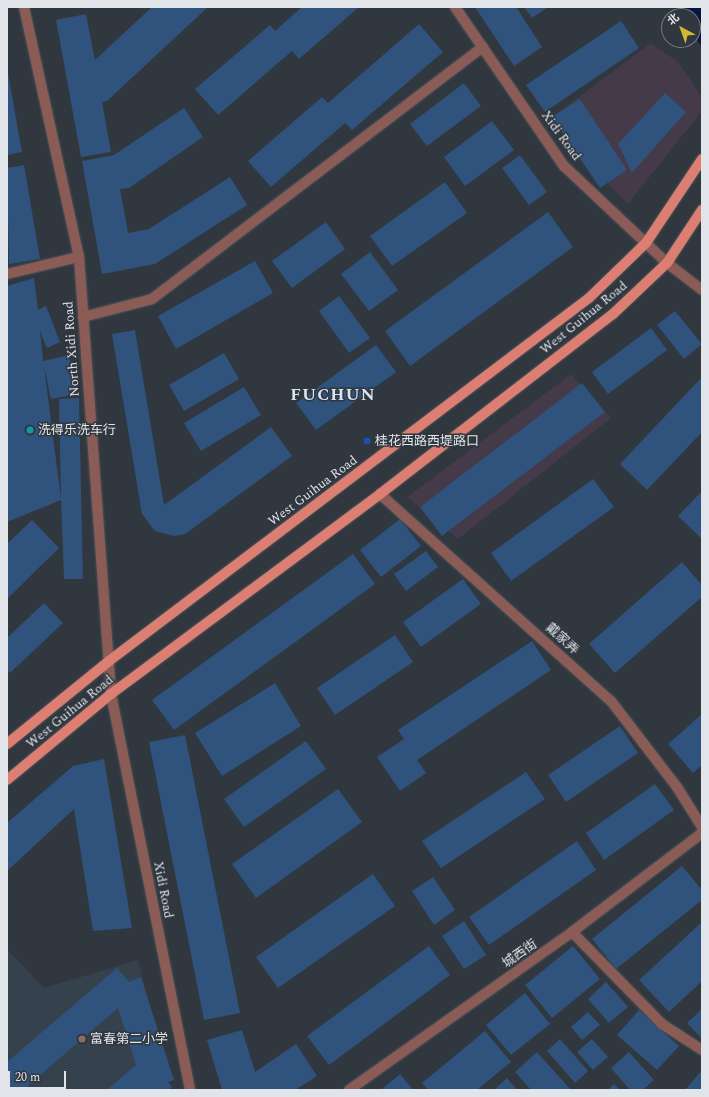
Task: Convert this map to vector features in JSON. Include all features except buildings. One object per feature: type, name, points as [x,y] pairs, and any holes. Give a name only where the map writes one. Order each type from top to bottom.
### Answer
[{"type":"main road","name":"West Guihua Road","points":[[7,744],[109,661],[589,298],[646,243],[702,159]]},
{"type":"main road","name":"West Guihua Road","points":[[7,780],[111,694],[380,494],[613,314],[667,263],[702,210]]},
{"type":"street","name":"North Xidi Road","points":[[24,7],[79,257],[111,694]]},
{"type":"street","name":"Xidi Road","points":[[455,7],[564,166],[667,263],[702,290]]},
{"type":"street","points":[[83,317],[152,299],[483,47]]},
{"type":"street","points":[[7,274],[79,257]]},
{"type":"street","name":"戴家弄","points":[[380,494],[612,701],[677,787],[702,826]]},
{"type":"street","name":"Xidi Road","points":[[111,694],[190,1090]]},
{"type":"street","name":"城西街","points":[[349,1090],[572,932],[702,833]]},
{"type":"street","points":[[572,932],[662,1024],[702,1050]]},
{"type":"shaded area","points":[[651,43],[679,63],[702,97],[702,111],[628,204],[573,148],[552,117]]},
{"type":"shaded area","points":[[571,374],[611,418],[458,539],[407,497]]},
{"type":"shaded area","name":"富春第二小学","points":[[7,949],[44,988],[138,960],[169,1090],[7,1090]]},
{"type":"water","points":[[674,7],[702,7],[702,47],[701,8]]},
{"type":"place","name":"洗得乐洗车行","points":[[30,430]]},
{"type":"place","name":"桂花西路西堤路口","points":[[367,441]]},
{"type":"place","name":"富春第二小学","points":[[82,1039]]},
{"type":"district","name":"FUCHUN","points":[[333,396]]}]
